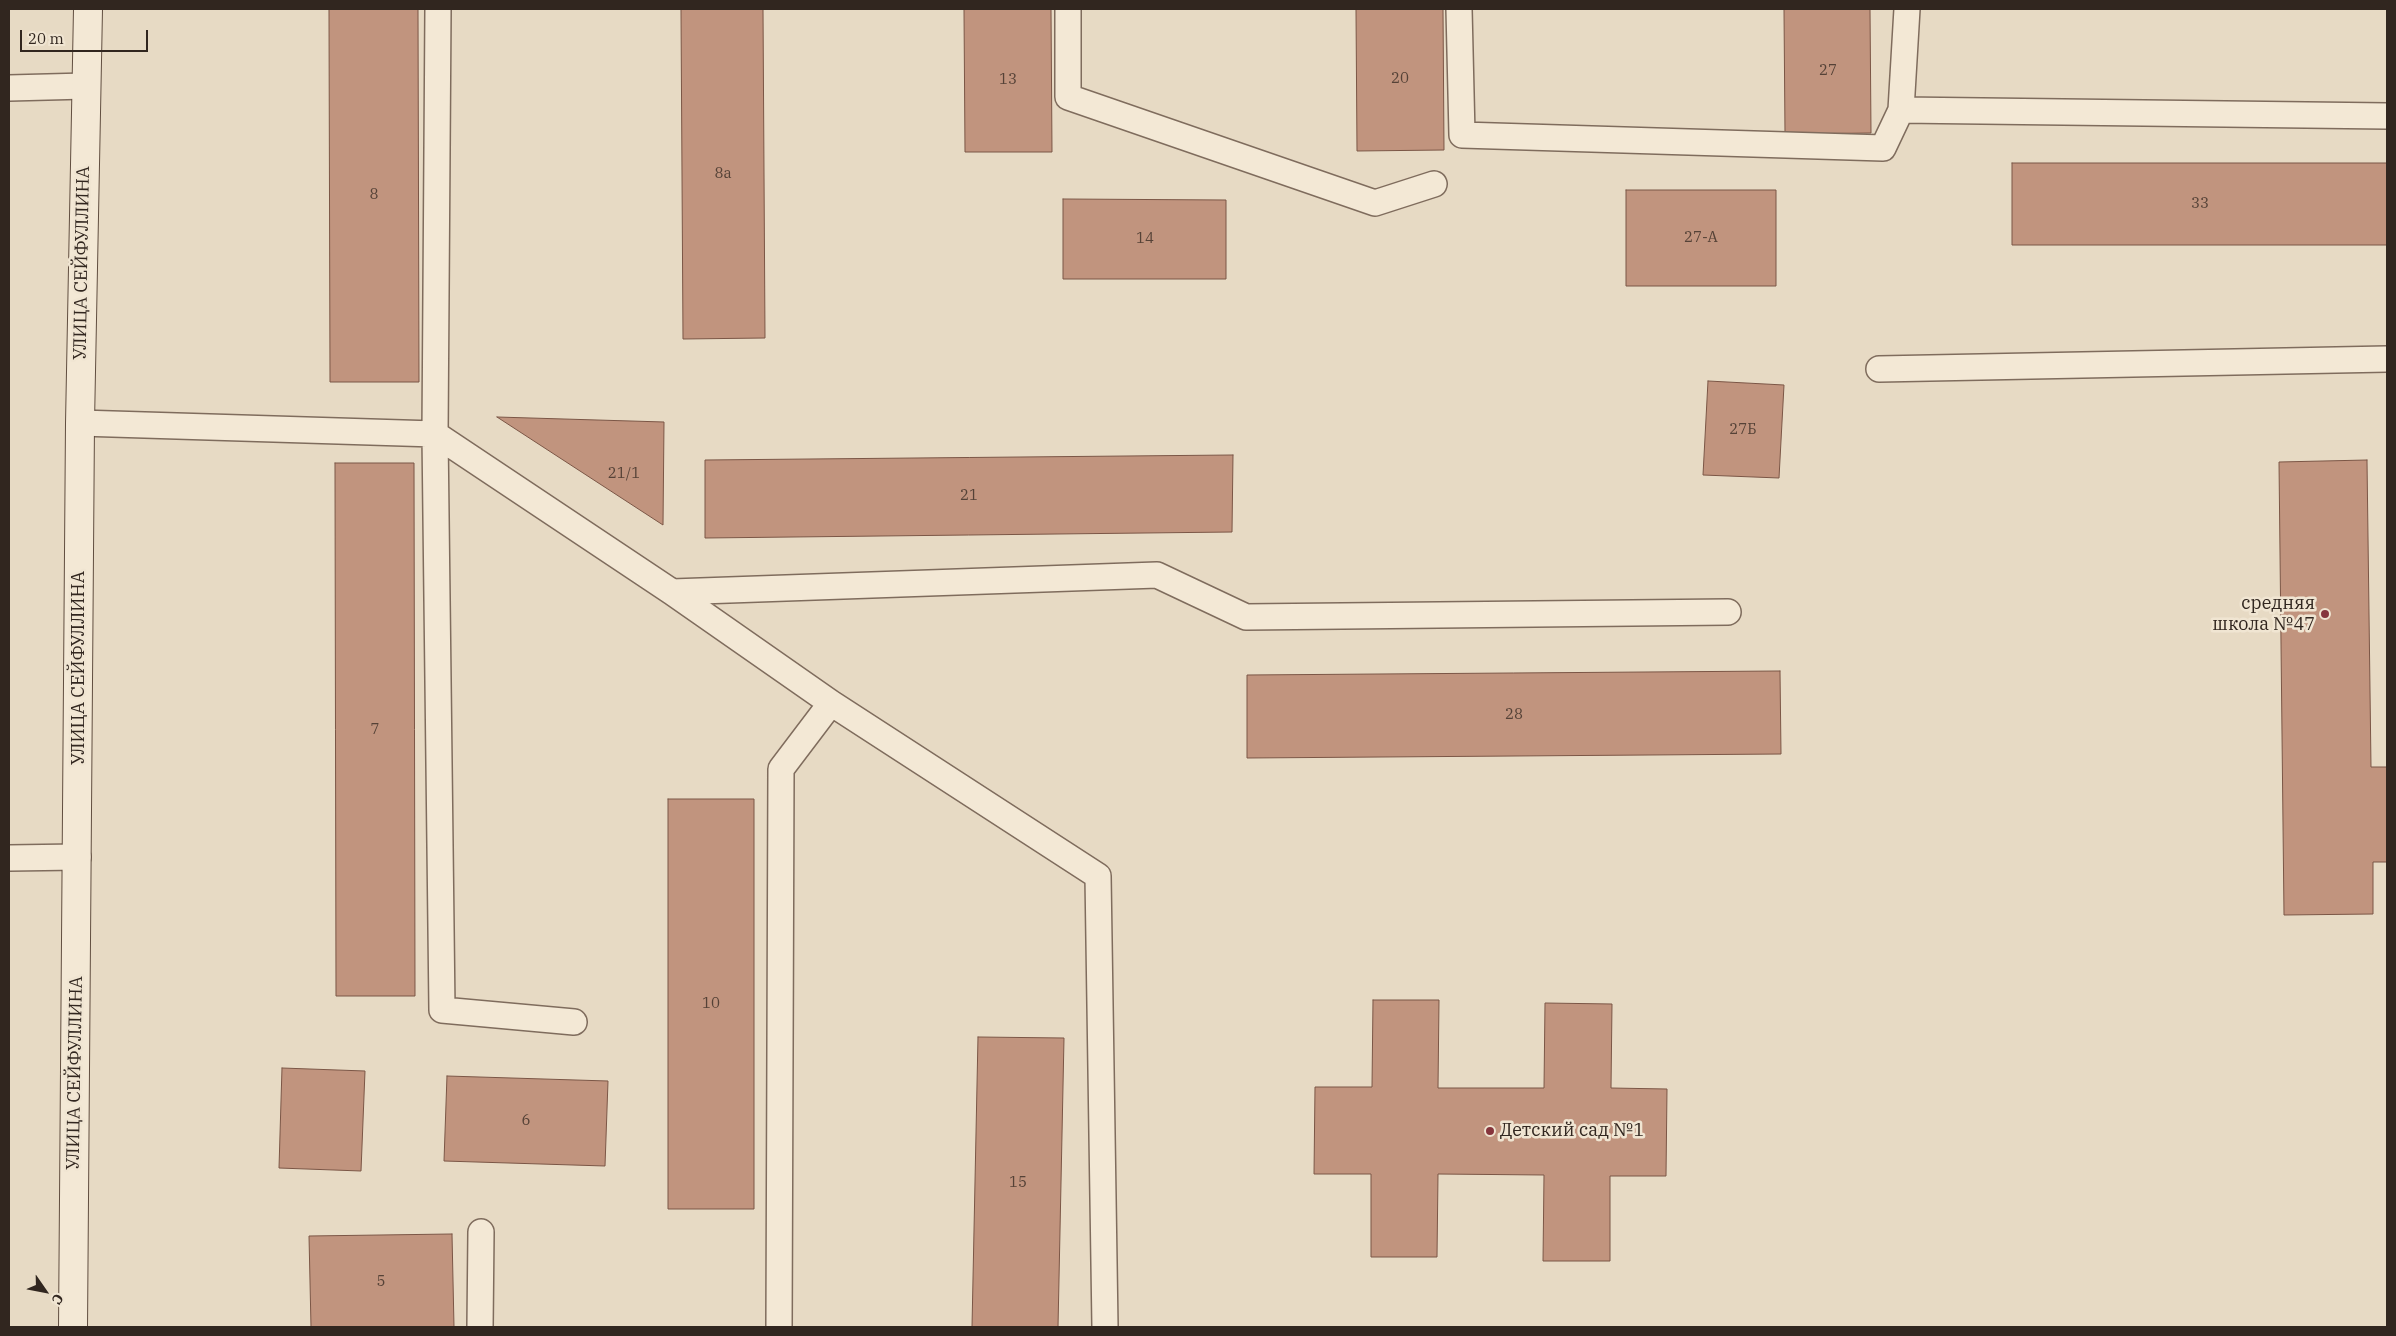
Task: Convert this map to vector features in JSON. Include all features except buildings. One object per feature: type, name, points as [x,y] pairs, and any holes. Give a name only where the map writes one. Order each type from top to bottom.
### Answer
[{"type":"street","name":"УЛИЦА СЕЙФУЛЛИНА","points":[[73,1327],[80,424],[88,9]]},
{"type":"lane","points":[[438,9],[435,434],[442,1010],[574,1022]]},
{"type":"lane","points":[[1068,9],[1068,97],[1375,203],[1434,184]]},
{"type":"lane","points":[[1459,9],[1462,135],[1883,148],[1901,110],[1907,9]]},
{"type":"lane","points":[[9,88],[86,86]]},
{"type":"lane","points":[[1901,110],[2387,116]]},
{"type":"lane","points":[[1879,369],[2387,359]]},
{"type":"lane","points":[[80,424],[435,434],[672,592],[831,703],[1098,876],[1105,1327]]},
{"type":"lane","points":[[672,592],[1157,575],[1246,616],[1728,612]]},
{"type":"lane","points":[[779,1327],[781,769],[831,703]]},
{"type":"lane","points":[[9,858],[78,857]]},
{"type":"lane","points":[[480,1327],[481,1232]]},
{"type":"place","name":"средняя школа №47","points":[[2325,614]]},
{"type":"place","name":"Детский сад №1","points":[[1490,1131]]}]
